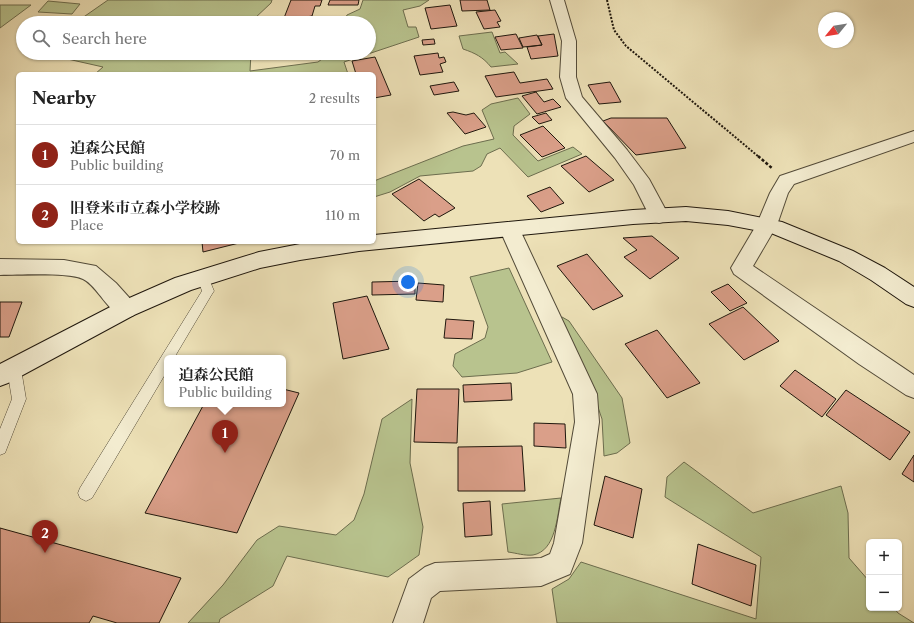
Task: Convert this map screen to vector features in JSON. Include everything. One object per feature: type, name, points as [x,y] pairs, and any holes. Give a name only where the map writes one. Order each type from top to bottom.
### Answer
[{"type":"street","points":[[557,0],[569,41],[568,77],[574,98],[621,154],[642,183],[659,216]]},
{"type":"street","points":[[914,136],[787,180],[779,193],[767,225],[741,268],[867,357],[914,388]]},
{"type":"street","points":[[376,242],[686,214],[728,218],[767,225],[804,238],[846,256],[878,274],[914,298]]},
{"type":"street","points":[[408,623],[419,590],[435,577],[541,572],[560,564],[568,543],[587,422],[585,394],[510,230]]},
{"type":"street","points":[[7,373],[126,309],[203,277],[258,260],[300,252],[359,244]]},
{"type":"street","points":[[0,267],[64,268],[89,272],[108,289],[126,309]]},
{"type":"lane","points":[[169,355],[208,291],[203,277]]},
{"type":"lane","points":[[86,493],[164,363]]},
{"type":"lane","points":[[0,448],[20,399],[7,373]]},
{"type":"path","points":[[607,0],[612,28],[618,38],[626,46],[787,180]]},
{"type":"green space","points":[[108,0],[272,0],[271,3],[257,16],[85,16]]},
{"type":"green space","points":[[363,0],[429,0],[420,6],[403,10],[408,27],[416,27],[419,37],[376,51],[376,16],[346,16],[360,9]]},
{"type":"green space","points":[[48,1],[80,4],[72,14],[38,12]]},
{"type":"green space","points":[[0,5],[31,5],[16,16],[0,28]]},
{"type":"green space","points":[[492,32],[500,53],[505,52],[518,64],[491,67],[478,56],[463,49],[459,36]]},
{"type":"green space","points":[[72,60],[251,60],[250,71],[318,62],[321,60],[350,60],[344,62],[347,72],[97,72],[103,67]]},
{"type":"green space","points":[[518,98],[530,114],[514,126],[513,135],[538,161],[573,147],[582,154],[528,177],[500,148],[487,154],[481,166],[473,171],[420,176],[390,192],[376,196],[376,180],[463,146],[494,139],[482,110],[491,104]]},
{"type":"green space","points":[[509,268],[552,362],[517,373],[462,377],[453,366],[455,354],[485,338],[488,327],[470,277]]},
{"type":"green space","points":[[562,317],[569,321],[622,398],[630,443],[617,453],[604,456],[602,419],[592,390],[558,319]]},
{"type":"green space","points":[[412,399],[410,463],[423,527],[419,555],[388,577],[287,556],[273,586],[220,619],[219,623],[188,623],[223,585],[257,540],[279,526],[336,535],[354,520],[364,494],[382,419]]},
{"type":"green space","points":[[684,462],[753,513],[841,486],[848,513],[849,558],[866,578],[866,611],[896,611],[914,623],[557,623],[552,589],[569,579],[581,562],[756,619],[761,557],[665,497],[667,477]]},
{"type":"green space","points":[[561,498],[554,532],[547,547],[541,552],[533,555],[508,552],[502,504]]},
{"type":"building","points":[[291,0],[322,0],[320,6],[315,6],[312,16],[285,16]]},
{"type":"building","points":[[330,0],[359,0],[358,5],[328,5]]},
{"type":"building","points":[[460,0],[487,0],[490,10],[462,11]]},
{"type":"building","points":[[450,5],[457,26],[431,29],[425,8]]},
{"type":"building","points":[[495,10],[501,21],[497,22],[500,27],[484,29],[476,12]]},
{"type":"building","points":[[516,34],[523,48],[501,50],[495,37]]},
{"type":"building","points":[[554,34],[558,56],[531,59],[527,47],[542,45],[538,36]]},
{"type":"building","points":[[537,35],[542,45],[523,47],[519,38]]},
{"type":"building","points":[[434,39],[435,44],[423,45],[422,40]]},
{"type":"building","points":[[438,53],[439,58],[444,57],[446,62],[440,64],[443,72],[420,75],[414,56]]},
{"type":"building","points":[[376,59],[391,95],[376,98],[376,72],[355,72],[352,61]]},
{"type":"building","points":[[514,72],[520,83],[547,79],[553,89],[496,97],[485,76]]},
{"type":"building","points":[[454,82],[459,91],[434,95],[430,86]]},
{"type":"building","points":[[610,82],[621,102],[599,104],[588,85]]},
{"type":"building","points":[[536,92],[544,102],[553,99],[561,107],[537,114],[522,96]]},
{"type":"building","points":[[453,112],[466,115],[474,113],[486,127],[465,134],[447,113]]},
{"type":"building","points":[[546,113],[552,120],[539,124],[532,117]]},
{"type":"building","points":[[611,118],[667,118],[686,148],[636,155],[603,121]]},
{"type":"building","points":[[543,126],[565,148],[542,157],[520,135]]},
{"type":"building","points":[[586,156],[614,180],[589,192],[561,166]]},
{"type":"building","points":[[419,179],[455,208],[439,217],[435,214],[424,221],[392,194]]},
{"type":"building","points":[[550,187],[564,203],[541,212],[527,196]]},
{"type":"building","points":[[652,236],[679,258],[650,279],[624,257],[637,250],[623,238]]},
{"type":"building","points":[[202,244],[235,244],[203,252]]},
{"type":"building","points":[[587,254],[623,296],[593,310],[557,266]]},
{"type":"building","points":[[415,281],[415,294],[372,295],[372,282]]},
{"type":"building","points":[[418,283],[444,285],[443,302],[416,300]]},
{"type":"building","points":[[728,284],[747,303],[730,311],[711,292]]},
{"type":"building","points":[[367,296],[389,349],[343,359],[333,303]]},
{"type":"building","points":[[0,302],[22,302],[9,337],[0,337]]},
{"type":"building","points":[[743,307],[779,341],[744,360],[709,324]]},
{"type":"building","points":[[446,319],[474,321],[472,339],[444,338]]},
{"type":"building","points":[[657,330],[700,383],[667,398],[625,344]]},
{"type":"building","points":[[795,370],[836,399],[822,417],[780,386]]},
{"type":"building","points":[[511,383],[512,400],[464,402],[463,385]]},
{"type":"building","points":[[417,389],[459,389],[457,443],[414,442]]},
{"type":"building","points":[[286,390],[299,393],[237,533],[145,513],[202,407],[286,407]]},
{"type":"building","points":[[846,390],[910,432],[890,460],[826,415]]},
{"type":"building","points":[[534,423],[565,424],[566,448],[534,446]]},
{"type":"building","points":[[522,446],[525,491],[458,491],[458,447]]},
{"type":"building","points":[[914,455],[914,482],[902,474]]},
{"type":"building","points":[[605,476],[642,489],[633,538],[594,525]]},
{"type":"building","points":[[490,501],[492,535],[465,537],[463,503]]},
{"type":"building","points":[[0,528],[181,578],[159,623],[117,623],[93,616],[89,623],[0,623]]},
{"type":"building","points":[[698,544],[756,565],[751,606],[692,584]]},
{"type":"place","name":"迫森公民館","points":[[225,453]]},
{"type":"place","name":"旧登米市立森小学校跡","points":[[45,553]]}]
